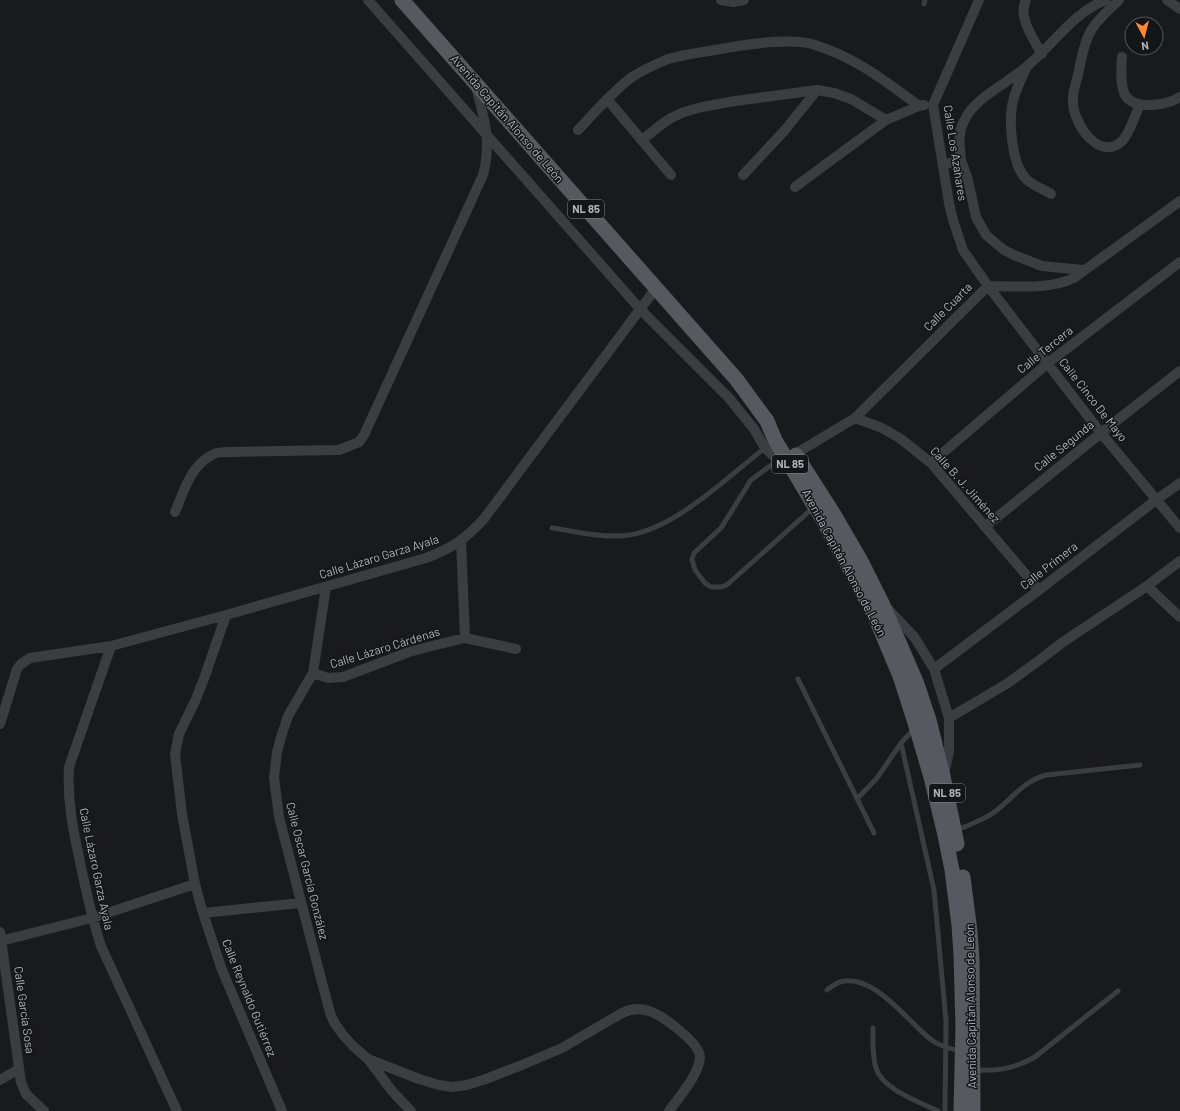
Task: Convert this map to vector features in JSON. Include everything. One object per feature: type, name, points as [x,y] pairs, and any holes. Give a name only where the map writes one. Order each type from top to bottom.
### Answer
[{"type":"main road","name":"Avenida Capitán Alonso de León","points":[[402,0],[737,380],[767,421],[774,441],[862,563],[882,603],[917,684],[932,777],[962,875],[970,932],[973,1111]]},
{"type":"main road","name":"Avenida Capitán Alonso de León","points":[[819,503],[874,614],[900,676],[923,723],[943,776],[959,925],[961,962],[961,1111]]},
{"type":"street","points":[[368,0],[640,309],[729,398],[754,429],[774,441]]},
{"type":"street","points":[[721,0],[733,2],[744,0]]},
{"type":"street","name":"Calle Los Azahares","points":[[980,0],[933,105],[953,220],[963,250],[988,286]]},
{"type":"street","points":[[1026,0],[1024,10],[1026,22],[1042,54]]},
{"type":"street","points":[[1083,270],[1042,266],[1004,250],[986,235],[976,217],[968,180],[961,160],[959,136],[964,120],[971,110],[993,90],[1042,54],[1077,18],[1097,3],[1105,0]]},
{"type":"street","points":[[1119,0],[1100,18],[1092,28],[1087,38],[1072,100],[1074,110],[1078,121],[1087,136],[1098,146],[1109,147],[1123,140],[1140,104]]},
{"type":"street","points":[[1167,0],[1180,9]]},
{"type":"street","points":[[578,130],[607,99],[632,77],[669,59],[741,46],[795,42],[810,44],[848,58],[872,71],[919,106]]},
{"type":"street","points":[[1122,58],[1121,78],[1125,94],[1132,101],[1140,104],[1161,105],[1180,98]]},
{"type":"street","points":[[1026,67],[1016,89],[1012,106],[1011,118],[1015,159],[1026,179],[1051,194]]},
{"type":"street","points":[[175,512],[196,467],[204,460],[215,454],[229,452],[339,450],[359,442],[370,424],[483,175],[488,153],[487,135],[475,83]]},
{"type":"street","points":[[642,140],[671,118],[684,112],[735,101],[817,90],[851,98],[886,120]]},
{"type":"street","points":[[743,175],[784,130],[817,90]]},
{"type":"street","points":[[607,99],[670,176]]},
{"type":"street","points":[[795,187],[886,120],[919,106],[933,105]]},
{"type":"street","points":[[943,165],[961,160]]},
{"type":"street","name":"Calle Cuarta","points":[[787,457],[854,418],[988,286],[1056,284],[1074,278],[1180,201]]},
{"type":"street","name":"Calle Tercera","points":[[931,463],[1048,363],[1180,262]]},
{"type":"street","name":"Calle Cinco De Mayo","points":[[988,286],[1101,433],[1180,528]]},
{"type":"street","name":"Calle Lázaro Garza Ayala","points":[[0,724],[17,669],[20,664],[30,658],[111,646],[226,615],[426,558],[448,550],[461,541],[483,520],[656,288]]},
{"type":"street","name":"Calle Segunda","points":[[985,527],[1180,371]]},
{"type":"street","name":"Calle B. J. Jiménez","points":[[854,418],[882,428],[901,439],[931,463],[1040,590]]},
{"type":"street","name":"Calle Primera","points":[[934,669],[1180,483]]},
{"type":"street","points":[[461,541],[465,638],[516,649]]},
{"type":"street","points":[[949,718],[1008,683],[1063,642],[1147,586],[1180,561]]},
{"type":"street","name":"Calle Oscar García González","points":[[326,586],[313,673],[288,716],[277,752],[274,778],[279,817],[300,903],[330,1013],[334,1022],[353,1046],[368,1059],[392,1091],[411,1111]]},
{"type":"street","points":[[1147,586],[1180,616]]},
{"type":"street","points":[[882,603],[915,638],[934,669],[949,718],[949,752],[943,776]]},
{"type":"street","name":"Calle Reynaldo Gutiérrez","points":[[226,615],[196,699],[179,734],[175,754],[182,814],[195,884],[203,913],[222,970],[282,1111]]},
{"type":"street","name":"Calle Lázaro Cárdenas","points":[[313,673],[328,678],[343,677],[409,652],[465,638]]},
{"type":"street","name":"Calle Lázaro Garza Ayala","points":[[111,646],[69,767],[68,785],[71,820],[92,918],[101,946],[110,969],[177,1111]]},
{"type":"street","points":[[1,937],[92,918],[195,884]]},
{"type":"street","points":[[203,913],[300,903]]},
{"type":"street","name":"Calle García Sosa","points":[[0,1080],[19,1069],[1,937]]},
{"type":"street","name":"Calle Oscar García González","points":[[368,1059],[438,1085],[452,1087],[467,1085],[522,1065],[562,1048],[630,1009],[649,1011],[684,1034],[698,1049],[700,1056],[691,1080],[669,1111]]},
{"type":"street","points":[[19,1069],[21,1082],[26,1094],[44,1111]]},
{"type":"lane","points":[[552,528],[601,536],[620,536],[637,534],[653,528],[672,519],[689,508],[774,441]]},
{"type":"lane","points":[[787,457],[751,480],[721,528],[694,552],[692,559],[695,570],[705,583],[711,586],[722,587],[728,584],[819,503]]},
{"type":"lane","points":[[798,678],[874,833]]},
{"type":"lane","points":[[857,799],[877,778],[901,743],[923,723]]},
{"type":"lane","points":[[901,743],[934,890],[946,1021],[945,1111]]},
{"type":"lane","points":[[950,833],[993,813],[1025,784],[1036,778],[1046,775],[1140,765]]},
{"type":"lane","points":[[827,990],[840,982],[859,982],[882,995],[932,1040],[945,1048],[962,1052]]},
{"type":"lane","points":[[973,1070],[995,1070],[1022,1064],[1035,1057],[1118,991]]},
{"type":"lane","points":[[873,1028],[873,1054],[875,1067],[879,1075],[887,1084],[901,1093],[938,1111]]}]
